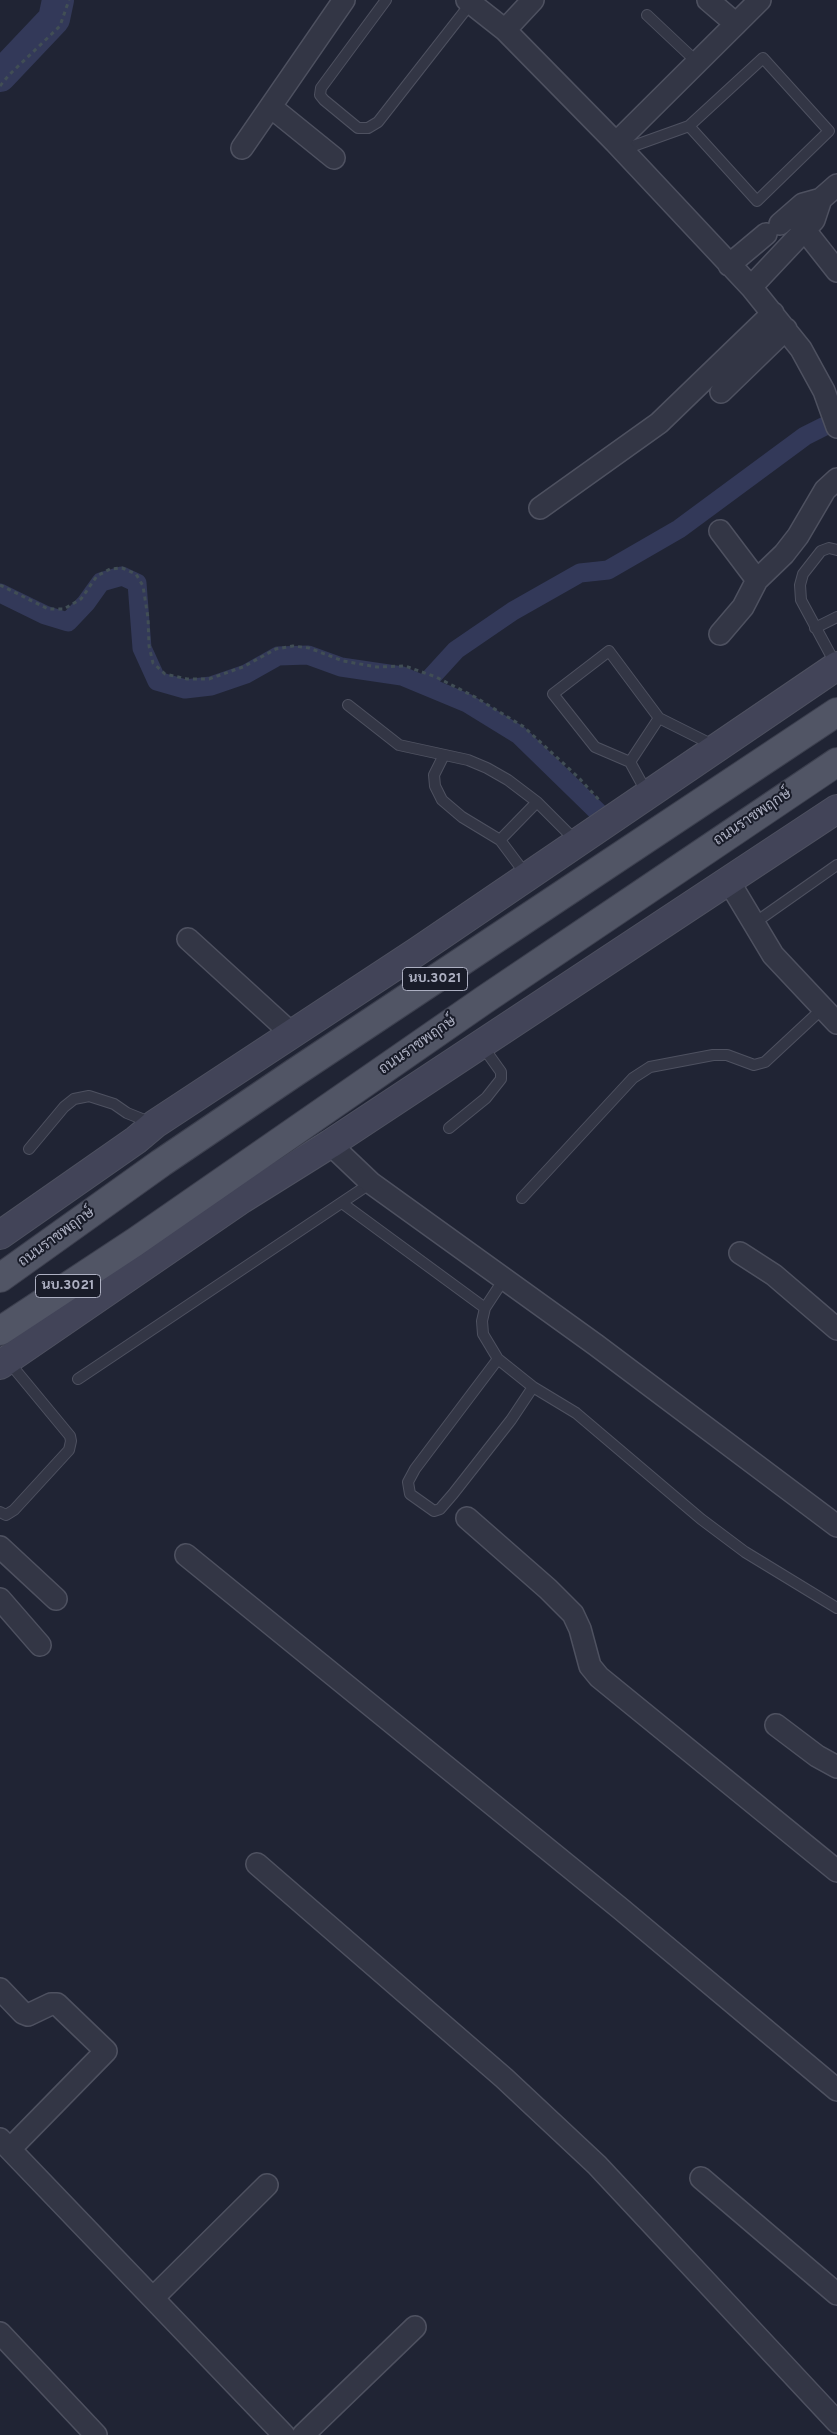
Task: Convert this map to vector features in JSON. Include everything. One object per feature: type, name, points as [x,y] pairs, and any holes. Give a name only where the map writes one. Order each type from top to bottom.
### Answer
[{"type":"main road","name":"นบ.3021","points":[[145,1132],[528,877],[837,666]]},
{"type":"main road","name":"ถนนราชพฤกษ์","points":[[0,1278],[161,1163],[285,1079],[837,712]]},
{"type":"main road","name":"ถนนราชพฤกษ์","points":[[0,1331],[135,1242],[484,1000],[837,762]]},
{"type":"main road","name":"ถนนราชพฤกษ์","points":[[242,1199],[330,1144],[837,809]]},
{"type":"main road","points":[[38,1252],[145,1132]]},
{"type":"main road","points":[[2,1230],[145,1132]]},
{"type":"main road","points":[[135,1242],[242,1199]]},
{"type":"main road","points":[[4,1362],[242,1199]]},
{"type":"street","points":[[242,148],[344,0]]},
{"type":"street","points":[[505,30],[533,0]]},
{"type":"street","points":[[708,0],[736,24]]},
{"type":"street","points":[[619,147],[760,0]]},
{"type":"street","points":[[469,2],[505,30],[619,147],[729,266],[752,287],[801,349],[824,390],[837,427]]},
{"type":"street","points":[[271,107],[334,158]]},
{"type":"street","points":[[729,266],[803,204],[821,199],[837,185]]},
{"type":"street","points":[[752,287],[805,232],[814,220],[821,199]]},
{"type":"street","points":[[779,224],[805,232],[837,272]]},
{"type":"street","points":[[721,392],[780,321]]},
{"type":"street","points":[[540,508],[659,423],[780,321]]},
{"type":"street","points":[[720,634],[749,600],[757,580],[784,554],[798,536],[825,490],[837,479]]},
{"type":"street","points":[[720,531],[757,580]]},
{"type":"street","points":[[728,880],[773,955],[830,1016]]},
{"type":"street","points":[[188,939],[291,1033]]},
{"type":"street","points":[[330,1144],[371,1183],[504,1279],[837,1526]]},
{"type":"street","points":[[740,1253],[774,1276],[837,1329]]},
{"type":"street","points":[[467,1518],[573,1614],[580,1629],[590,1666],[598,1677],[837,1871]]},
{"type":"street","points":[[0,1547],[56,1599]]},
{"type":"street","points":[[186,1555],[621,1909],[837,2090]]},
{"type":"street","points":[[4,1611],[40,1645]]},
{"type":"street","points":[[776,1725],[817,1756],[837,1767]]},
{"type":"street","points":[[257,1864],[504,2078],[597,2165],[837,2422]]},
{"type":"street","points":[[0,1989],[23,2014],[36,2012],[51,2004],[57,2004],[106,2051],[5,2144],[284,2435]]},
{"type":"street","points":[[701,2178],[837,2294]]},
{"type":"street","points":[[153,2298],[266,2185]]},
{"type":"street","points":[[303,2435],[415,2327]]},
{"type":"street","points":[[0,2334],[96,2435]]},
{"type":"lane","points":[[386,0],[320,88],[320,95],[324,100],[358,128],[368,128],[378,122],[469,2]]},
{"type":"lane","points":[[647,15],[698,63]]},
{"type":"lane","points":[[619,147],[689,126],[763,58],[829,131],[757,201],[689,126]]},
{"type":"lane","points":[[837,550],[829,548],[821,551],[803,574],[800,586],[801,600],[837,666]]},
{"type":"lane","points":[[815,628],[837,617]]},
{"type":"lane","points":[[647,794],[630,762],[595,747],[553,694],[609,651],[660,718],[718,748]]},
{"type":"lane","points":[[348,705],[399,745],[468,760],[508,780],[537,802],[578,843]]},
{"type":"lane","points":[[630,762],[660,718]]},
{"type":"lane","points":[[444,755],[434,774],[434,786],[442,800],[462,817],[500,840],[528,877]]},
{"type":"lane","points":[[500,840],[537,802]]},
{"type":"lane","points":[[753,924],[837,865]]},
{"type":"lane","points":[[522,1198],[633,1078],[650,1067],[713,1055],[727,1055],[754,1065],[765,1062],[830,1016]]},
{"type":"lane","points":[[449,1128],[486,1098],[501,1079],[501,1072],[480,1044]]},
{"type":"lane","points":[[29,1149],[64,1107],[74,1099],[89,1096],[114,1104],[127,1113],[145,1132]]},
{"type":"lane","points":[[78,1379],[371,1183]]},
{"type":"lane","points":[[342,1202],[485,1308]]},
{"type":"lane","points":[[504,1279],[485,1308],[482,1321],[483,1334],[498,1359],[533,1387],[576,1413],[701,1519],[745,1552],[837,1608]]},
{"type":"lane","points":[[498,1359],[415,1469],[408,1482],[410,1494],[428,1508],[434,1511],[440,1509],[511,1420],[533,1387]]},
{"type":"lane","points":[[0,1512],[6,1515],[14,1510],[69,1450],[71,1441],[70,1436],[4,1362]]},
{"type":"path","points":[[0,86],[8,75],[60,26],[69,0]]},
{"type":"path","points":[[0,585],[48,609],[64,609],[81,599],[97,576],[110,569],[122,568],[136,574],[143,586],[148,618],[149,646],[153,663],[164,674],[187,679],[209,679],[243,667],[276,649],[293,646],[309,648],[343,661],[377,666],[405,666],[436,677],[475,697],[524,727],[578,777],[615,817]]},
{"type":"waterway","points":[[0,76],[54,19],[58,0]]},
{"type":"waterway","points":[[424,685],[456,650],[513,611],[580,573],[608,570],[679,529],[805,436],[837,420]]},
{"type":"waterway","points":[[0,593],[45,615],[68,622],[86,603],[101,582],[122,576],[137,583],[142,648],[157,681],[185,689],[211,686],[246,674],[278,656],[308,655],[341,667],[402,676],[467,703],[519,735],[599,813]]}]
